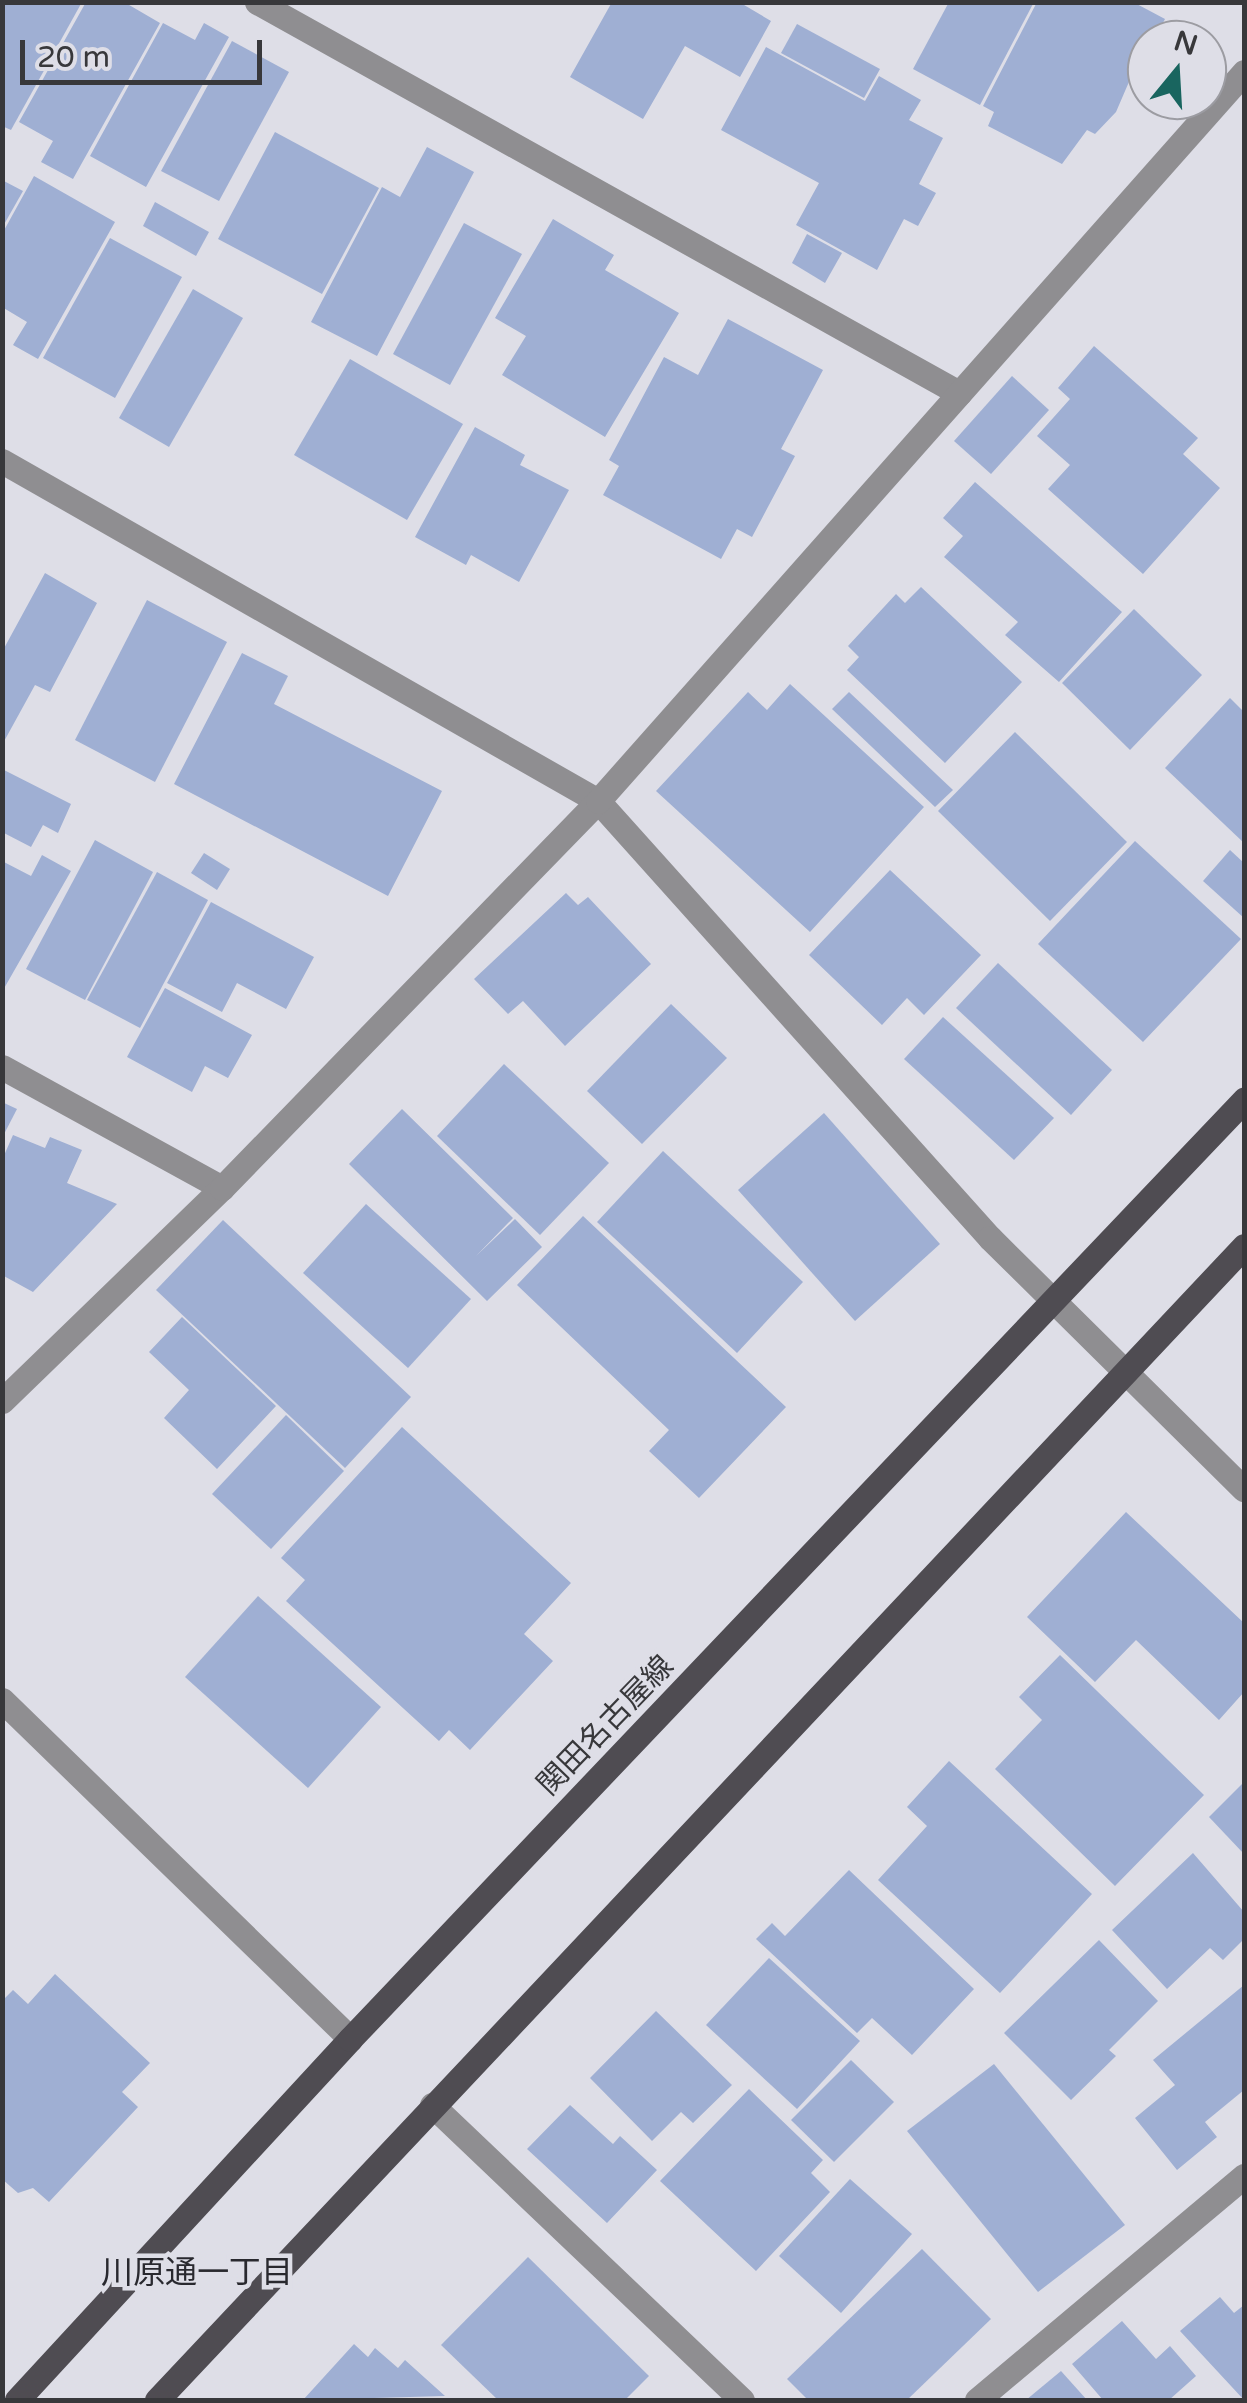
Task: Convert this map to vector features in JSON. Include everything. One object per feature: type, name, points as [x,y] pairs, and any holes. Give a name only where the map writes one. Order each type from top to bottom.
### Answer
[{"type":"main road","name":"関田名古屋線","points":[[17,2400],[350,2039],[1056,1304],[1244,1100]]},
{"type":"main road","points":[[157,2400],[1244,1246]]},
{"type":"street","points":[[257,2],[959,393]]},
{"type":"street","points":[[2,1401],[222,1188],[598,801],[1244,72]]},
{"type":"street","points":[[2,461],[598,801],[1056,1304],[1130,1370],[1244,1489]]},
{"type":"street","points":[[2,1066],[222,1188]]},
{"type":"street","points":[[2,1700],[350,2039]]},
{"type":"street","points":[[432,2105],[742,2400]]},
{"type":"street","points":[[977,2400],[1244,2176]]},
{"type":"building","points":[[4,2],[82,2],[11,130],[2,126]]},
{"type":"building","points":[[86,2],[124,2],[160,23],[73,179],[41,162],[53,141],[19,122]]},
{"type":"building","points":[[612,2],[739,2],[771,21],[740,77],[685,46],[643,119],[570,77]]},
{"type":"building","points":[[949,2],[1034,2],[980,105],[913,69]]},
{"type":"building","points":[[1037,2],[1133,2],[1165,19],[1127,20],[1127,86],[1116,112],[1095,134],[1087,130],[1062,164],[988,126],[994,112],[983,106]]},
{"type":"building","points":[[163,23],[195,40],[204,23],[229,37],[146,187],[90,156]]},
{"type":"building","points":[[797,24],[880,69],[864,98],[781,53]]},
{"type":"building","points":[[232,41],[289,72],[219,201],[161,171]]},
{"type":"building","points":[[766,47],[865,101],[879,76],[921,100],[909,120],[943,138],[919,184],[936,193],[918,226],[904,219],[877,270],[796,225],[819,183],[721,130]]},
{"type":"building","points":[[275,132],[379,188],[322,294],[218,239]]},
{"type":"building","points":[[427,147],[474,172],[377,356],[311,322],[382,187],[400,197]]},
{"type":"building","points":[[34,176],[115,222],[38,359],[13,345],[27,322],[2,307],[2,234]]},
{"type":"building","points":[[2,180],[23,191],[2,228]]},
{"type":"building","points":[[155,202],[209,232],[196,256],[143,226]]},
{"type":"building","points":[[553,219],[614,255],[605,270],[679,313],[605,437],[502,375],[526,336],[495,318]]},
{"type":"building","points":[[464,223],[522,254],[450,385],[393,354]]},
{"type":"building","points":[[807,234],[842,253],[825,283],[792,263]]},
{"type":"building","points":[[110,238],[182,277],[115,398],[43,358]]},
{"type":"building","points":[[193,289],[243,318],[169,447],[119,418]]},
{"type":"building","points":[[728,319],[823,370],[781,449],[795,456],[752,537],[737,529],[721,559],[603,495],[619,466],[609,460],[664,357],[698,375]]},
{"type":"building","points":[[1094,346],[1198,438],[1183,454],[1220,488],[1143,574],[1048,489],[1070,465],[1037,436],[1070,399],[1058,388]]},
{"type":"building","points":[[350,359],[463,424],[407,520],[294,455]]},
{"type":"building","points":[[1012,376],[1049,410],[991,474],[954,441]]},
{"type":"building","points":[[475,427],[525,455],[520,465],[569,490],[519,582],[471,555],[466,565],[415,537]]},
{"type":"building","points":[[975,482],[1122,612],[1059,682],[1005,635],[1018,622],[944,557],[963,536],[943,518]]},
{"type":"building","points":[[45,573],[97,603],[50,692],[35,685],[2,745],[2,652]]},
{"type":"building","points":[[921,587],[1022,682],[945,763],[847,670],[859,657],[848,646],[896,594],[905,603]]},
{"type":"building","points":[[147,600],[227,642],[155,782],[75,740]]},
{"type":"building","points":[[1134,609],[1202,675],[1130,750],[1062,683]]},
{"type":"building","points":[[242,653],[288,676],[274,704],[442,791],[388,896],[174,784]]},
{"type":"building","points":[[790,684],[924,807],[810,932],[656,791],[748,692],[767,710]]},
{"type":"building","points":[[849,692],[953,790],[935,807],[832,709]]},
{"type":"building","points":[[1230,698],[1244,712],[1244,843],[1165,768]]},
{"type":"building","points":[[1015,732],[1127,842],[1050,921],[938,811]]},
{"type":"building","points":[[2,769],[71,804],[58,833],[43,825],[31,847],[2,832]]},
{"type":"building","points":[[95,840],[153,872],[85,1000],[26,969]]},
{"type":"building","points":[[1135,841],[1241,939],[1143,1042],[1038,944]]},
{"type":"building","points":[[1230,850],[1244,863],[1244,918],[1203,881]]},
{"type":"building","points":[[204,853],[230,869],[217,890],[191,873]]},
{"type":"building","points":[[42,855],[71,871],[2,992],[2,861],[31,876]]},
{"type":"building","points":[[890,870],[981,955],[924,1015],[907,998],[882,1025],[809,955]]},
{"type":"building","points":[[157,872],[208,900],[140,1028],[87,1000]]},
{"type":"building","points":[[566,893],[578,905],[588,897],[651,964],[565,1046],[523,1001],[508,1014],[474,979]]},
{"type":"building","points":[[211,902],[314,957],[286,1009],[237,983],[222,1012],[167,983]]},
{"type":"building","points":[[998,963],[1112,1070],[1071,1115],[956,1008]]},
{"type":"building","points":[[165,988],[252,1035],[228,1078],[205,1066],[192,1092],[127,1057]]},
{"type":"building","points":[[671,1004],[727,1058],[642,1144],[587,1091]]},
{"type":"building","points":[[943,1017],[1054,1118],[1014,1160],[904,1059]]},
{"type":"building","points":[[504,1064],[609,1163],[540,1235],[437,1136]]},
{"type":"building","points":[[2,1102],[17,1109],[2,1138]]},
{"type":"building","points":[[402,1109],[513,1218],[476,1256],[515,1219],[542,1247],[487,1301],[349,1164]]},
{"type":"building","points":[[824,1113],[940,1244],[855,1321],[738,1190]]},
{"type":"building","points":[[13,1135],[45,1148],[50,1137],[82,1150],[67,1183],[117,1204],[33,1292],[2,1275],[2,1160]]},
{"type":"building","points":[[663,1151],[803,1282],[737,1353],[597,1222]]},
{"type":"building","points":[[366,1204],[471,1299],[408,1368],[303,1273]]},
{"type":"building","points":[[583,1216],[786,1407],[699,1498],[649,1451],[669,1430],[517,1285]]},
{"type":"building","points":[[223,1220],[411,1397],[345,1468],[156,1290]]},
{"type":"building","points":[[182,1317],[276,1406],[217,1469],[164,1418],[189,1390],[149,1352]]},
{"type":"building","points":[[286,1415],[344,1471],[271,1549],[212,1494]]},
{"type":"building","points":[[402,1427],[571,1583],[524,1634],[553,1661],[470,1750],[449,1730],[439,1741],[286,1601],[305,1580],[281,1558]]},
{"type":"building","points":[[1126,1512],[1244,1623],[1244,1692],[1219,1720],[1136,1640],[1095,1682],[1027,1617]]},
{"type":"building","points":[[258,1596],[381,1707],[308,1788],[185,1677]]},
{"type":"building","points":[[1060,1655],[1204,1795],[1115,1886],[995,1769],[1042,1720],[1019,1697]]},
{"type":"building","points":[[949,1761],[1092,1894],[1000,1993],[878,1880],[927,1826],[907,1807]]},
{"type":"building","points":[[1244,1782],[1244,1854],[1209,1817]]},
{"type":"building","points":[[1193,1853],[1244,1912],[1244,1939],[1223,1960],[1210,1948],[1167,1989],[1112,1930]]},
{"type":"building","points":[[849,1870],[974,1989],[912,2055],[872,2018],[857,2033],[756,1939],[772,1923],[785,1936]]},
{"type":"building","points":[[1099,1940],[1158,2001],[1109,2050],[1116,2056],[1071,2100],[1004,2033]]},
{"type":"building","points":[[769,1958],[860,2041],[797,2109],[706,2025]]},
{"type":"building","points":[[55,1974],[150,2063],[122,2092],[138,2107],[49,2202],[33,2188],[18,2193],[2,2179],[2,2001],[13,1990],[28,2004]]},
{"type":"building","points":[[1244,1985],[1244,2090],[1205,2122],[1217,2137],[1177,2170],[1135,2118],[1175,2085],[1153,2060]]},
{"type":"building","points":[[656,2011],[732,2085],[693,2123],[681,2112],[652,2141],[590,2078]]},
{"type":"building","points":[[851,2060],[894,2102],[834,2162],[791,2120]]},
{"type":"building","points":[[994,2064],[1125,2225],[1038,2292],[907,2131]]},
{"type":"building","points":[[749,2089],[823,2160],[811,2173],[830,2192],[756,2271],[660,2181]]},
{"type":"building","points":[[570,2105],[613,2144],[620,2136],[657,2170],[607,2223],[527,2149]]},
{"type":"building","points":[[850,2179],[912,2234],[841,2313],[779,2256]]},
{"type":"building","points":[[922,2249],[991,2319],[907,2400],[808,2400],[787,2379]]},
{"type":"building","points":[[528,2257],[649,2376],[625,2400],[498,2400],[441,2345]]},
{"type":"building","points":[[1220,2297],[1234,2313],[1244,2305],[1244,2400],[1180,2331]]},
{"type":"building","points":[[1122,2321],[1156,2359],[1170,2346],[1196,2376],[1169,2400],[1103,2400],[1072,2364]]},
{"type":"building","points":[[354,2344],[368,2357],[375,2348],[398,2368],[405,2360],[445,2396],[303,2400]]},
{"type":"building","points":[[1061,2371],[1087,2400],[1026,2400]]},
{"type":"district","name":"川原通一丁目","points":[[197,2273]]}]
